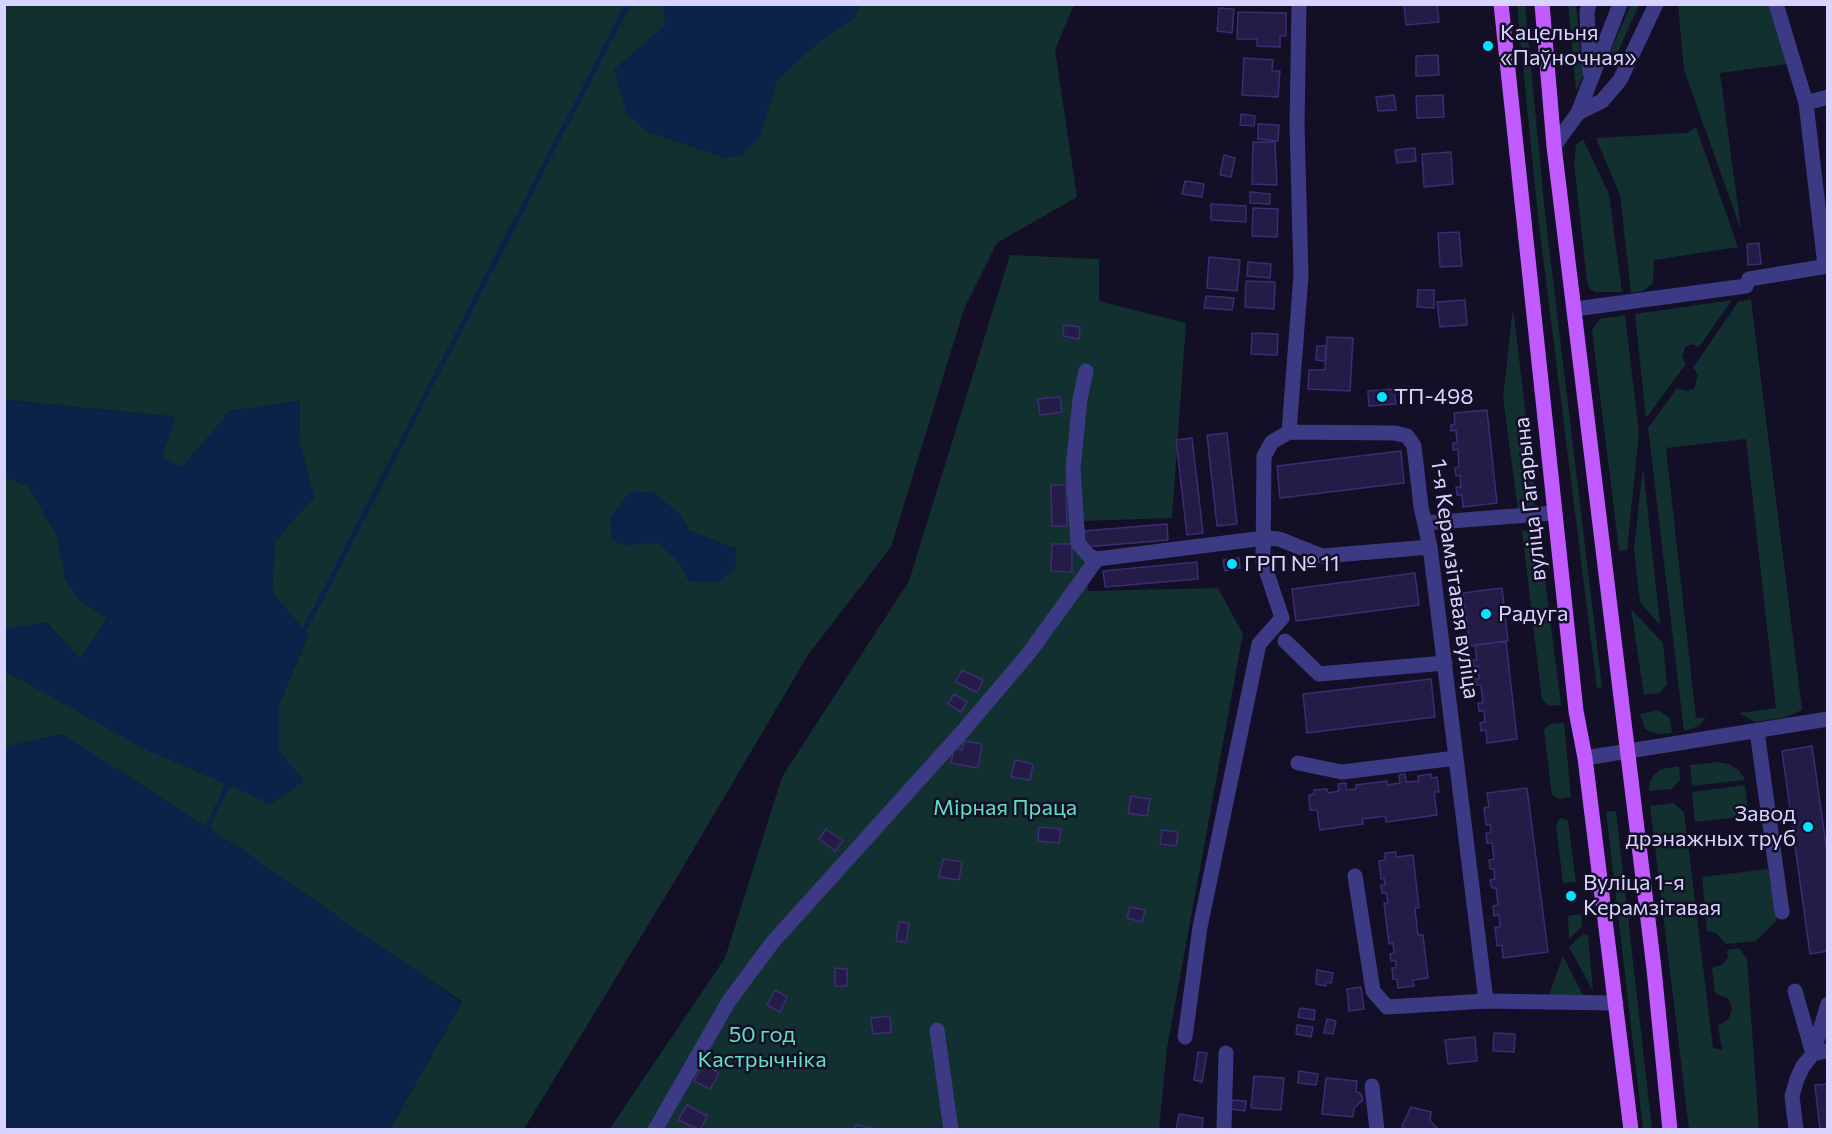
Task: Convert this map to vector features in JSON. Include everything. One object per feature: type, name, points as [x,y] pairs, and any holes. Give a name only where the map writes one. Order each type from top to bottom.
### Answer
[{"type":"main road","name":"вуліца Гагарына","points":[[1501,4],[1576,711],[1585,758],[1631,1130]]},
{"type":"main road","points":[[1542,4],[1554,146],[1670,1130]]},
{"type":"street","points":[[1185,1037],[1200,927],[1259,644],[1282,618],[1263,561],[1264,456],[1272,442],[1289,432],[1301,275],[1297,125],[1299,4]]},
{"type":"street","points":[[1589,4],[1587,12],[1590,79]]},
{"type":"street","points":[[1554,146],[1578,113],[1620,4]]},
{"type":"street","points":[[1578,113],[1602,101],[1620,80],[1656,4]]},
{"type":"street","points":[[1575,309],[1746,286],[1749,279],[1826,266],[1806,103],[1776,4]]},
{"type":"street","points":[[1806,103],[1827,97]]},
{"type":"street","points":[[1086,371],[1080,399],[1072,469],[1078,543],[1089,556],[1097,559],[1265,538],[1279,539],[1322,556],[1430,547]]},
{"type":"street","name":"1-я Керамзітавая вуліца","points":[[1289,432],[1395,433],[1407,436],[1414,446],[1430,547],[1486,1001]]},
{"type":"street","points":[[1425,524],[1554,513]]},
{"type":"street","points":[[655,1130],[729,1001],[772,943],[1022,662],[1097,559]]},
{"type":"street","points":[[1285,641],[1319,674],[1445,663]]},
{"type":"street","points":[[1585,758],[1627,753],[1827,718]]},
{"type":"street","points":[[1757,730],[1782,912]]},
{"type":"street","points":[[1298,763],[1342,772],[1456,758]]},
{"type":"street","points":[[1355,876],[1372,991],[1387,1007],[1486,1001],[1616,1003]]},
{"type":"street","points":[[1795,991],[1820,1053]]},
{"type":"street","points":[[1796,1130],[1792,1096],[1803,1066],[1820,1053],[1827,1004]]},
{"type":"street","points":[[937,1030],[951,1130]]},
{"type":"street","points":[[1224,1130],[1226,1053]]},
{"type":"street","points":[[1372,1086],[1377,1130]]},
{"type":"green space","points":[[5,5],[664,5],[666,25],[614,70],[620,87],[649,132],[727,158],[770,104],[776,81],[810,49],[853,18],[861,5],[1074,5],[1055,50],[1077,197],[997,243],[964,309],[891,547],[808,655],[673,884],[524,1129],[390,1129],[462,1002],[63,734],[5,747],[4,671],[61,701],[279,750],[279,705],[308,635],[272,592],[275,541],[314,497],[299,441],[300,401],[230,411],[182,468],[161,457],[176,417],[5,400]],"holes":[[[680,513],[688,530],[736,549],[689,581],[679,562],[659,543]]]},
{"type":"green space","points":[[1517,5],[1525,5],[1545,213],[1602,687],[1597,688],[1538,217]]},
{"type":"green space","points":[[1568,5],[1576,5],[1583,76],[1576,91]]},
{"type":"green space","points":[[1631,5],[1639,5],[1615,58],[1610,62],[1608,56]]},
{"type":"green space","points":[[1678,5],[1771,5],[1787,64],[1720,73],[1741,230],[1684,70]]},
{"type":"green space","points":[[1696,127],[1738,247],[1654,260],[1653,283],[1643,291],[1631,293],[1620,195],[1596,138],[1686,133]]},
{"type":"green space","points":[[1583,139],[1609,194],[1622,292],[1595,292],[1590,289],[1587,282],[1574,163],[1576,145]]},
{"type":"green space","name":"Мірная Праца","points":[[1010,255],[1099,259],[1099,301],[1186,323],[1172,518],[1081,521],[1088,591],[1218,588],[1243,634],[1167,1048],[1159,1129],[609,1130],[725,958],[782,777],[909,581]]},
{"type":"green space","points":[[1751,299],[1802,710],[1783,718],[1755,722],[1739,713],[1776,708],[1746,439],[1666,448],[1696,718],[1706,717],[1699,726],[1684,731],[1648,428],[1677,388],[1686,391],[1694,389],[1698,375],[1693,368],[1738,302]]},
{"type":"green space","points":[[1732,300],[1699,347],[1691,344],[1685,347],[1682,357],[1686,364],[1646,418],[1635,314]]},
{"type":"green space","points":[[1513,308],[1536,500],[1532,507],[1518,510],[1503,398]]},
{"type":"green space","points":[[1625,315],[1639,433],[1627,550],[1619,551],[1592,330],[1600,319]]},
{"type":"green space","points":[[1643,467],[1660,625],[1640,602],[1634,549]]},
{"type":"green space","points":[[5,477],[28,486],[56,533],[66,580],[108,617],[80,659],[47,623],[5,629]]},
{"type":"green space","points":[[1531,530],[1540,538],[1561,705],[1549,706],[1542,700],[1522,531]]},
{"type":"green space","points":[[1631,609],[1663,643],[1667,684],[1660,693],[1644,695]]},
{"type":"green space","points":[[1657,710],[1670,718],[1672,733],[1657,734],[1645,729],[1640,714]]},
{"type":"green space","points":[[1564,723],[1571,797],[1559,799],[1552,795],[1544,730],[1550,724]]},
{"type":"green space","points":[[1718,762],[1729,764],[1739,770],[1745,780],[1692,786],[1690,765]]},
{"type":"green space","points":[[1679,766],[1680,780],[1672,789],[1649,791],[1650,781],[1661,769]]},
{"type":"green space","points":[[1745,785],[1749,816],[1695,822],[1692,792]]},
{"type":"green space","points":[[1673,803],[1684,812],[1713,1048],[1722,1050],[1718,1025],[1729,1019],[1732,1009],[1729,999],[1715,993],[1712,968],[1723,964],[1728,957],[1727,950],[1739,948],[1747,959],[1759,1129],[1689,1129],[1650,806]]},
{"type":"green space","points":[[1616,811],[1652,1129],[1643,1129],[1606,812]]},
{"type":"green space","points":[[1560,818],[1568,820],[1576,882],[1563,883],[1556,825]]},
{"type":"green space","points":[[1768,869],[1777,920],[1756,941],[1726,944],[1716,933],[1707,931],[1702,877]]},
{"type":"green space","points":[[1581,914],[1582,926],[1569,939],[1568,916]]},
{"type":"green space","points":[[1583,934],[1588,935],[1593,991],[1569,947]]},
{"type":"green space","points":[[1563,956],[1583,995],[1549,995]]},
{"type":"water","points":[[664,4],[861,5],[854,18],[810,49],[776,81],[761,136],[742,155],[727,158],[649,132],[627,115],[614,70],[665,25]]},
{"type":"water","points":[[5,400],[176,417],[162,457],[182,467],[230,411],[300,401],[299,441],[314,497],[275,541],[272,592],[308,635],[279,705],[279,750],[304,781],[271,804],[142,748],[5,671],[6,628],[46,623],[80,658],[108,618],[81,603],[66,580],[56,533],[28,486],[5,477]]},
{"type":"water","points":[[630,491],[653,493],[680,513],[688,530],[736,549],[735,568],[719,582],[689,581],[679,562],[659,543],[624,545],[612,540],[610,518]]},
{"type":"water","points":[[63,734],[246,852],[462,1003],[390,1129],[5,1129],[5,747]]},
{"type":"building","points":[[1404,4],[1437,4],[1439,22],[1406,25]]},
{"type":"building","points":[[1219,8],[1234,9],[1232,33],[1217,31]]},
{"type":"building","points":[[1238,12],[1286,13],[1286,36],[1280,36],[1280,47],[1257,46],[1257,39],[1237,39]]},
{"type":"building","points":[[1438,55],[1439,75],[1416,76],[1416,56]]},
{"type":"building","points":[[1244,58],[1273,60],[1272,71],[1280,71],[1278,97],[1242,95]]},
{"type":"building","points":[[1394,95],[1396,110],[1378,111],[1376,97]]},
{"type":"building","points":[[1443,95],[1444,117],[1417,118],[1416,96]]},
{"type":"building","points":[[1241,114],[1255,116],[1254,126],[1240,125]]},
{"type":"building","points":[[1258,124],[1279,125],[1278,141],[1258,139]]},
{"type":"building","points":[[1253,142],[1275,142],[1277,185],[1252,184]]},
{"type":"building","points":[[1415,148],[1416,161],[1397,163],[1395,150]]},
{"type":"building","points":[[1451,152],[1453,184],[1424,187],[1422,154]]},
{"type":"building","points":[[1224,155],[1235,158],[1231,177],[1220,175]]},
{"type":"building","points":[[1185,181],[1204,184],[1202,197],[1182,194]]},
{"type":"building","points":[[1250,192],[1270,194],[1270,204],[1250,203]]},
{"type":"building","points":[[1211,204],[1246,206],[1246,222],[1211,220]]},
{"type":"building","points":[[1253,208],[1278,209],[1277,237],[1252,236]]},
{"type":"building","points":[[1459,232],[1462,266],[1440,267],[1438,233]]},
{"type":"building","points":[[1759,243],[1761,264],[1748,265],[1747,244]]},
{"type":"building","points":[[1209,257],[1240,260],[1237,291],[1207,288]]},
{"type":"building","points":[[1248,262],[1271,264],[1270,278],[1247,276]]},
{"type":"building","points":[[1246,281],[1275,282],[1274,309],[1245,307]]},
{"type":"building","points":[[1418,290],[1434,290],[1434,308],[1417,307]]},
{"type":"building","points":[[1206,296],[1234,298],[1232,310],[1204,308]]},
{"type":"building","points":[[1465,300],[1467,325],[1440,327],[1437,302]]},
{"type":"building","points":[[1064,325],[1080,327],[1079,339],[1063,336]]},
{"type":"building","points":[[1252,333],[1278,334],[1277,355],[1251,354]]},
{"type":"building","points":[[1327,337],[1353,338],[1350,391],[1308,389],[1309,370],[1325,370]]},
{"type":"building","points":[[1317,346],[1326,346],[1325,361],[1316,360]]},
{"type":"building","name":"ТП-498","points":[[1394,389],[1396,404],[1369,406],[1368,391]]},
{"type":"building","points":[[1060,397],[1062,412],[1040,415],[1038,399]]},
{"type":"building","points":[[1487,410],[1497,503],[1463,507],[1462,495],[1457,495],[1456,487],[1461,487],[1460,475],[1456,476],[1455,468],[1459,467],[1458,449],[1453,450],[1453,443],[1457,443],[1456,430],[1451,431],[1451,425],[1455,424],[1454,413]]},
{"type":"building","points":[[1227,433],[1237,524],[1217,526],[1207,435]]},
{"type":"building","points":[[1192,438],[1203,533],[1187,535],[1176,440]]},
{"type":"building","points":[[1401,451],[1404,483],[1280,498],[1277,466]]},
{"type":"building","points":[[1051,485],[1066,485],[1067,526],[1052,526]]},
{"type":"building","points":[[1167,524],[1168,540],[1085,547],[1084,531]]},
{"type":"building","points":[[1052,544],[1072,544],[1072,572],[1051,571]]},
{"type":"building","name":"ГРП № 11","points":[[1239,558],[1240,568],[1225,571],[1223,560]]},
{"type":"building","points":[[1197,562],[1198,579],[1105,587],[1103,571]]},
{"type":"building","points":[[1415,573],[1419,605],[1296,621],[1292,589]]},
{"type":"building","name":"Радуга","points":[[1502,588],[1508,641],[1470,646],[1463,593]]},
{"type":"building","points":[[1506,641],[1517,739],[1487,743],[1486,730],[1481,731],[1480,723],[1485,722],[1484,711],[1479,711],[1478,703],[1483,703],[1481,685],[1476,685],[1475,679],[1479,679],[1478,666],[1474,666],[1473,660],[1477,660],[1475,645]]},
{"type":"building","points":[[962,670],[983,680],[977,692],[956,682]]},
{"type":"building","points":[[1431,679],[1435,717],[1307,733],[1303,694]]},
{"type":"building","points":[[954,694],[967,702],[961,712],[948,704]]},
{"type":"building","points":[[964,741],[982,744],[978,768],[951,763],[954,748],[962,750]]},
{"type":"building","name":"Завод дрэнажных труб","points":[[1812,746],[1828,859],[1828,951],[1810,954],[1782,751]]},
{"type":"building","points":[[1015,760],[1033,764],[1030,780],[1011,777]]},
{"type":"building","points":[[1405,774],[1406,782],[1419,781],[1418,776],[1431,774],[1431,778],[1437,777],[1439,792],[1434,792],[1437,815],[1386,822],[1385,816],[1362,819],[1363,824],[1320,830],[1317,810],[1310,810],[1309,795],[1314,794],[1314,790],[1327,789],[1328,793],[1339,791],[1338,784],[1346,783],[1346,790],[1356,789],[1356,785],[1387,781],[1387,785],[1400,783],[1399,775]]},
{"type":"building","points":[[1527,788],[1548,952],[1503,958],[1502,945],[1497,946],[1495,927],[1500,927],[1499,915],[1494,916],[1493,906],[1498,905],[1496,888],[1492,888],[1490,880],[1495,879],[1494,869],[1490,869],[1489,860],[1494,859],[1492,843],[1487,843],[1486,833],[1491,833],[1490,824],[1486,825],[1484,808],[1489,807],[1487,793]]},
{"type":"building","points":[[1131,796],[1150,799],[1147,816],[1128,813]]},
{"type":"building","points":[[1039,827],[1061,829],[1059,843],[1038,841]]},
{"type":"building","points":[[826,829],[843,841],[835,851],[819,839]]},
{"type":"building","points":[[1162,830],[1178,832],[1176,846],[1160,844]]},
{"type":"building","points":[[1396,852],[1396,857],[1413,855],[1419,908],[1415,908],[1418,935],[1423,935],[1428,978],[1413,980],[1414,986],[1398,988],[1397,979],[1393,979],[1392,968],[1396,968],[1396,961],[1391,961],[1390,954],[1394,953],[1393,943],[1389,944],[1384,903],[1388,903],[1386,893],[1382,893],[1381,885],[1385,885],[1384,878],[1381,879],[1379,861],[1385,860],[1385,853]]},
{"type":"building","points":[[943,859],[962,862],[959,880],[939,877]]},
{"type":"building","points":[[1130,907],[1145,910],[1142,922],[1127,918]]},
{"type":"building","points":[[899,922],[909,923],[906,942],[896,941]]},
{"type":"building","points":[[835,968],[847,969],[847,986],[835,986]]},
{"type":"building","points":[[1317,970],[1333,973],[1331,983],[1326,982],[1326,986],[1316,984]]},
{"type":"building","points":[[1361,987],[1364,1009],[1349,1011],[1347,989]]},
{"type":"building","points":[[775,990],[787,997],[780,1012],[767,1005]]},
{"type":"building","points":[[1300,1008],[1315,1010],[1314,1020],[1298,1017]]},
{"type":"building","points":[[890,1016],[891,1032],[873,1034],[871,1018]]},
{"type":"building","points":[[1327,1019],[1336,1021],[1333,1034],[1324,1033]]},
{"type":"building","points":[[1297,1025],[1313,1027],[1311,1037],[1296,1034]]},
{"type":"building","points":[[1494,1033],[1515,1034],[1514,1052],[1493,1051]]},
{"type":"building","points":[[1475,1037],[1477,1061],[1448,1064],[1445,1040]]},
{"type":"building","points":[[1198,1052],[1207,1053],[1202,1082],[1194,1080]]},
{"type":"building","points":[[703,1064],[719,1073],[710,1089],[694,1081]]},
{"type":"building","points":[[1299,1071],[1318,1074],[1316,1085],[1298,1083]]},
{"type":"building","points":[[1254,1076],[1284,1078],[1281,1110],[1251,1108]]},
{"type":"building","points":[[1326,1078],[1357,1081],[1356,1091],[1361,1094],[1363,1100],[1354,1108],[1353,1117],[1322,1114]]},
{"type":"building","points":[[1828,1084],[1828,1130],[1820,1130],[1815,1085]]},
{"type":"building","points":[[1232,1100],[1246,1101],[1245,1111],[1231,1109]]},
{"type":"building","points":[[687,1105],[707,1116],[700,1130],[678,1120]]},
{"type":"building","points":[[1411,1107],[1431,1112],[1430,1121],[1439,1130],[1405,1130],[1402,1126]]},
{"type":"building","points":[[1179,1114],[1203,1118],[1202,1130],[1176,1130]]},
{"type":"building","points":[[855,1125],[878,1129],[878,1130],[855,1130]]},
{"type":"waterway","points":[[302,635],[628,4]]},
{"type":"waterway","points":[[205,831],[230,780]]},
{"type":"place","name":"Кацельня «Паўночная»","points":[[1488,46]]},
{"type":"place","name":"ТП-498","points":[[1382,397]]},
{"type":"place","name":"ГРП № 11","points":[[1232,564]]},
{"type":"place","name":"Радуга","points":[[1486,614]]},
{"type":"place","name":"Завод дрэнажных труб","points":[[1808,827]]},
{"type":"place","name":"Вуліца 1-я Керамзітавая","points":[[1571,896]]},
{"type":"park label","name":"50 год Кастрычніка","points":[[762,1048]]}]
